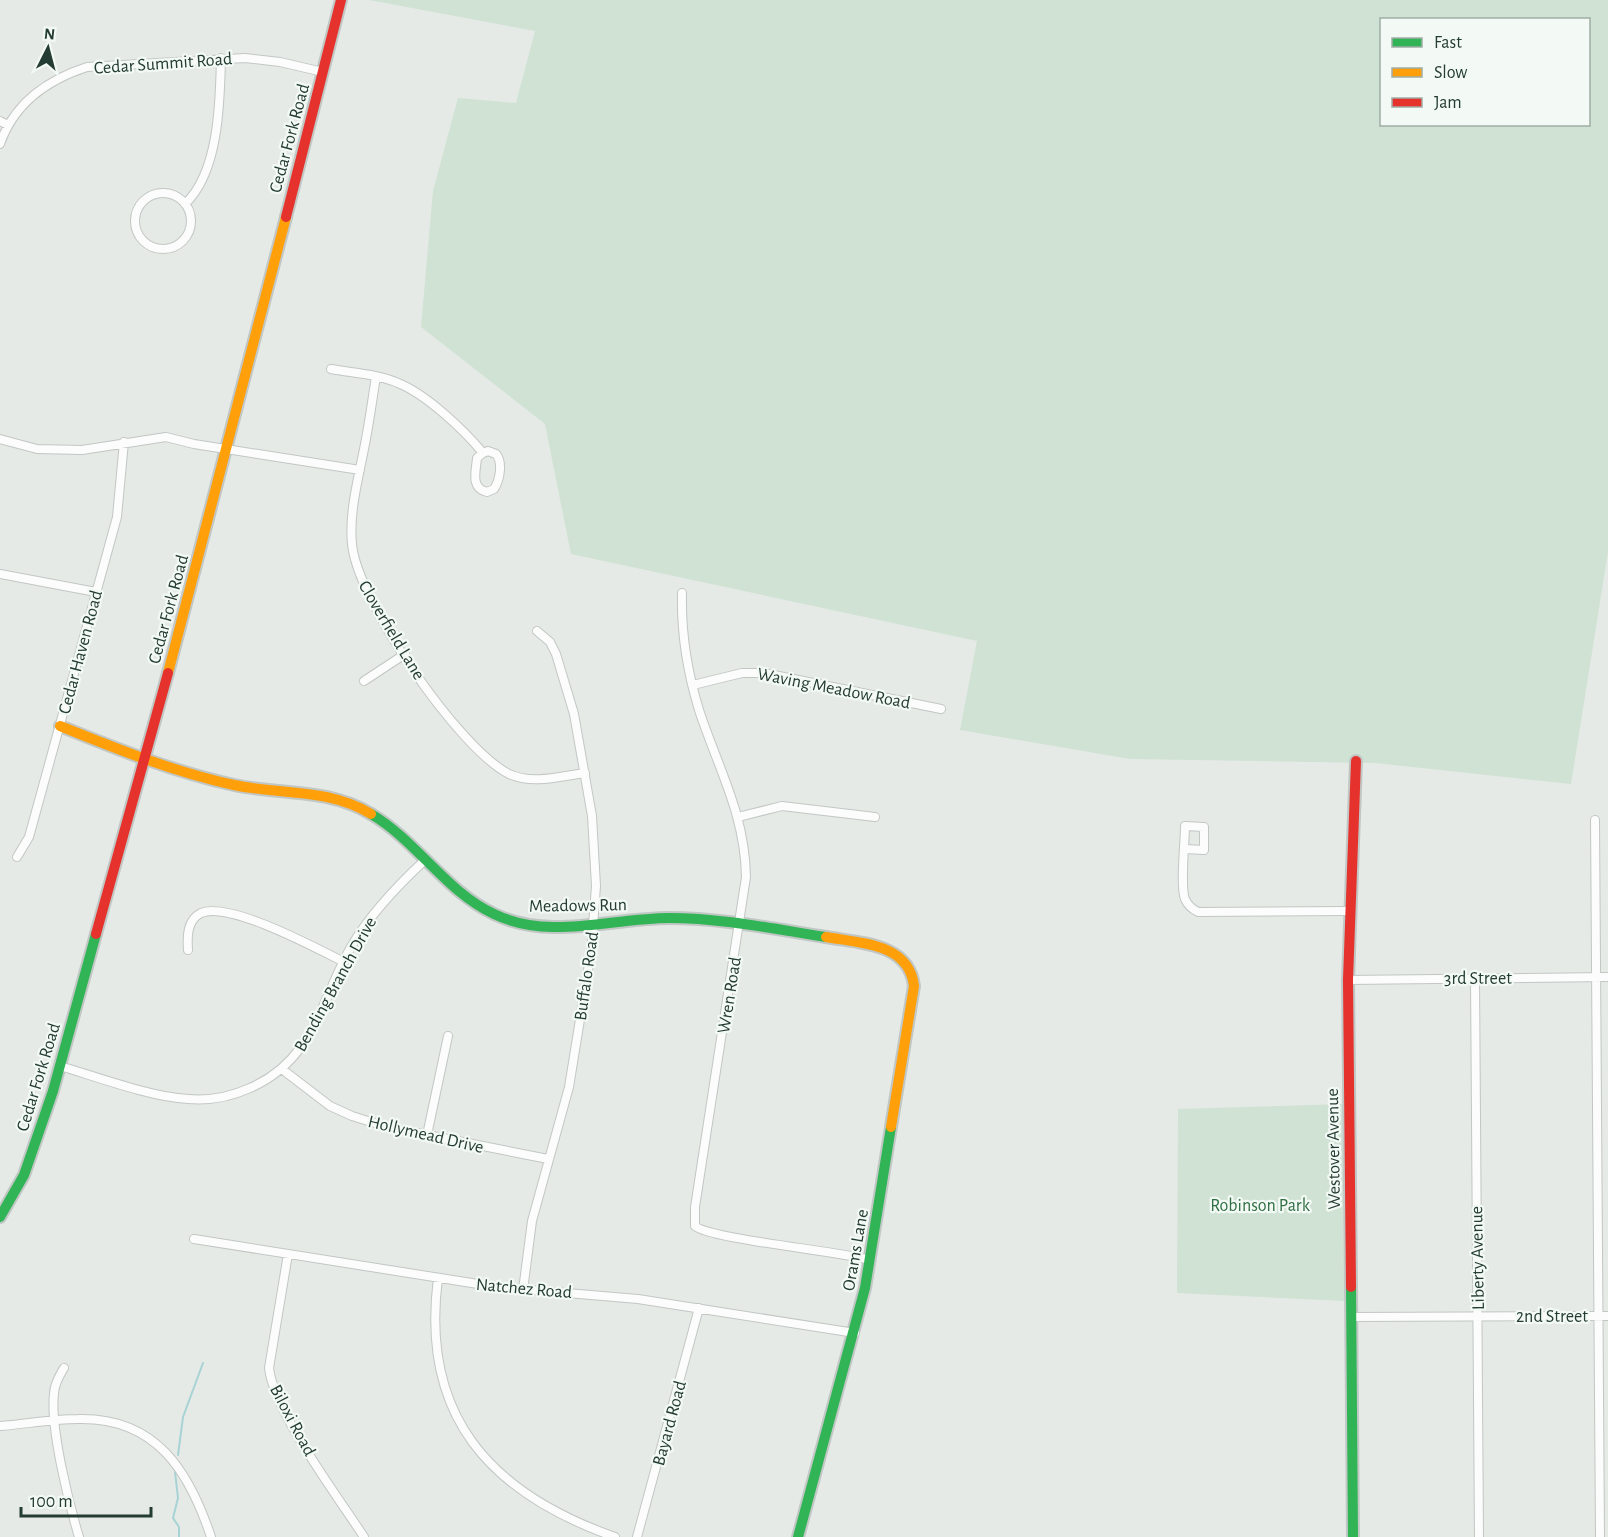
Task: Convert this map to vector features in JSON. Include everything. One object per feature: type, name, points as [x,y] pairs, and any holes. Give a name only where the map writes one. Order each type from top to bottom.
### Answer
[{"type":"street","name":"Cedar Fork Road","points":[[0,1217],[24,1175],[60,1066],[226,449],[341,0]]},
{"type":"street","name":"Cedar Summit Road","points":[[0,144],[8,125],[38,90],[87,67],[221,58],[263,59],[323,72]]},
{"type":"street","points":[[185,204],[202,183],[216,127],[221,58]]},
{"type":"street","points":[[0,121],[8,125]]},
{"type":"street","points":[[163,193],[175,196],[185,204],[191,222],[188,234],[180,244],[162,249],[150,246],[140,238],[134,220],[137,208],[145,199],[163,193]]},
{"type":"street","points":[[331,369],[396,382],[415,392],[483,453]]},
{"type":"street","name":"Cloverfield Lane","points":[[376,377],[351,525],[354,558],[372,602],[446,714],[497,766],[515,776],[530,779],[585,773]]},
{"type":"street","points":[[0,439],[37,449],[82,450],[166,437],[360,470]]},
{"type":"street","name":"Cedar Haven Road","points":[[17,857],[29,837],[117,517],[124,442]]},
{"type":"street","points":[[492,452],[500,460],[497,486],[487,492],[479,490],[475,483],[477,458],[483,453],[492,452]]},
{"type":"street","points":[[0,574],[96,592]]},
{"type":"street","name":"Wren Road","points":[[682,593],[684,647],[693,685],[738,817],[746,854],[746,877],[740,925],[695,1207],[695,1226],[714,1234],[804,1247],[870,1260]]},
{"type":"street","name":"Buffalo Road","points":[[524,1290],[532,1221],[568,1087],[593,924],[595,845],[585,773],[567,684],[550,642],[537,631]]},
{"type":"street","points":[[364,681],[405,654]]},
{"type":"street","name":"Waving Meadow Road","points":[[693,685],[742,673],[764,673],[941,709]]},
{"type":"street","name":"Meadows Run","points":[[60,726],[144,760],[236,785],[308,792],[338,798],[361,807],[395,831],[463,896],[498,916],[535,926],[665,918],[740,925],[861,943],[897,954],[909,964]]},
{"type":"street","name":"Westover Avenue","points":[[1353,1537],[1348,911],[1356,761]]},
{"type":"street","points":[[738,817],[782,806],[875,816]]},
{"type":"street","points":[[1595,820],[1600,1537]]},
{"type":"street","points":[[1185,849],[1184,897],[1190,908],[1198,912],[1348,911]]},
{"type":"street","name":"Bending Branch Drive","points":[[60,1066],[186,1099],[211,1100],[236,1094],[282,1070],[308,1037],[344,962],[377,910],[425,860]]},
{"type":"street","points":[[188,950],[187,935],[194,918],[200,914],[219,911],[288,934],[344,962]]},
{"type":"street","name":"Orams Lane","points":[[798,1537],[855,1333],[870,1260],[914,986],[914,975],[909,964]]},
{"type":"street","name":"3rd Street","points":[[1348,980],[1608,977]]},
{"type":"street","name":"Liberty Avenue","points":[[1475,978],[1479,1537]]},
{"type":"street","points":[[427,1135],[448,1036]]},
{"type":"street","name":"Hollymead Drive","points":[[282,1070],[330,1106],[352,1116],[387,1127],[548,1159]]},
{"type":"street","name":"Natchez Road","points":[[194,1239],[438,1278],[524,1290],[606,1295],[855,1333]]},
{"type":"street","name":"Biloxi Road","points":[[288,1254],[272,1350],[271,1381],[286,1416],[364,1537]]},
{"type":"street","points":[[438,1278],[434,1323],[437,1360],[447,1394],[473,1443],[488,1462],[522,1491],[578,1522],[615,1537]]},
{"type":"street","name":"Bayard Road","points":[[637,1537],[699,1308]]},
{"type":"street","name":"2nd Street","points":[[1351,1317],[1608,1316]]},
{"type":"street","points":[[64,1368],[54,1391],[56,1421],[70,1505],[79,1537]]},
{"type":"street","points":[[0,1426],[99,1420],[120,1425],[150,1440],[180,1467],[199,1500],[211,1537]]},
{"type":"green space","points":[[369,0],[1608,0],[1608,552],[1571,784],[1375,763],[1130,759],[960,730],[977,641],[571,554],[545,424],[421,327],[433,191],[458,98],[516,103],[535,31]]},
{"type":"green space","name":"Robinson Park","points":[[1343,1104],[1344,1301],[1177,1293],[1178,1109]]},
{"type":"waterway","points":[[178,1455],[183,1417],[203,1363]]},
{"type":"waterway","points":[[175,1472],[178,1498],[173,1518],[179,1527],[179,1537]]},
{"type":"traffic: fast","points":[[371,814],[403,838],[461,892],[494,914],[515,922],[559,927],[647,919],[689,918],[748,924],[826,937]]},
{"type":"traffic: fast","points":[[0,1217],[24,1175],[53,1091],[96,934]]},
{"type":"traffic: fast","points":[[798,1537],[865,1288],[891,1127]]},
{"type":"traffic: fast","points":[[1351,1287],[1353,1537]]},
{"type":"traffic: slow","points":[[168,673],[286,217]]},
{"type":"traffic: slow","points":[[60,726],[190,774],[234,785],[321,796],[355,806],[371,814]]},
{"type":"traffic: slow","points":[[826,937],[881,948],[893,953],[903,961],[910,972],[914,986],[891,1127]]},
{"type":"traffic: jam","points":[[286,217],[341,0]]},
{"type":"traffic: jam","points":[[96,934],[168,673]]},
{"type":"traffic: jam","points":[[1351,1287],[1348,980],[1356,761]]}]
